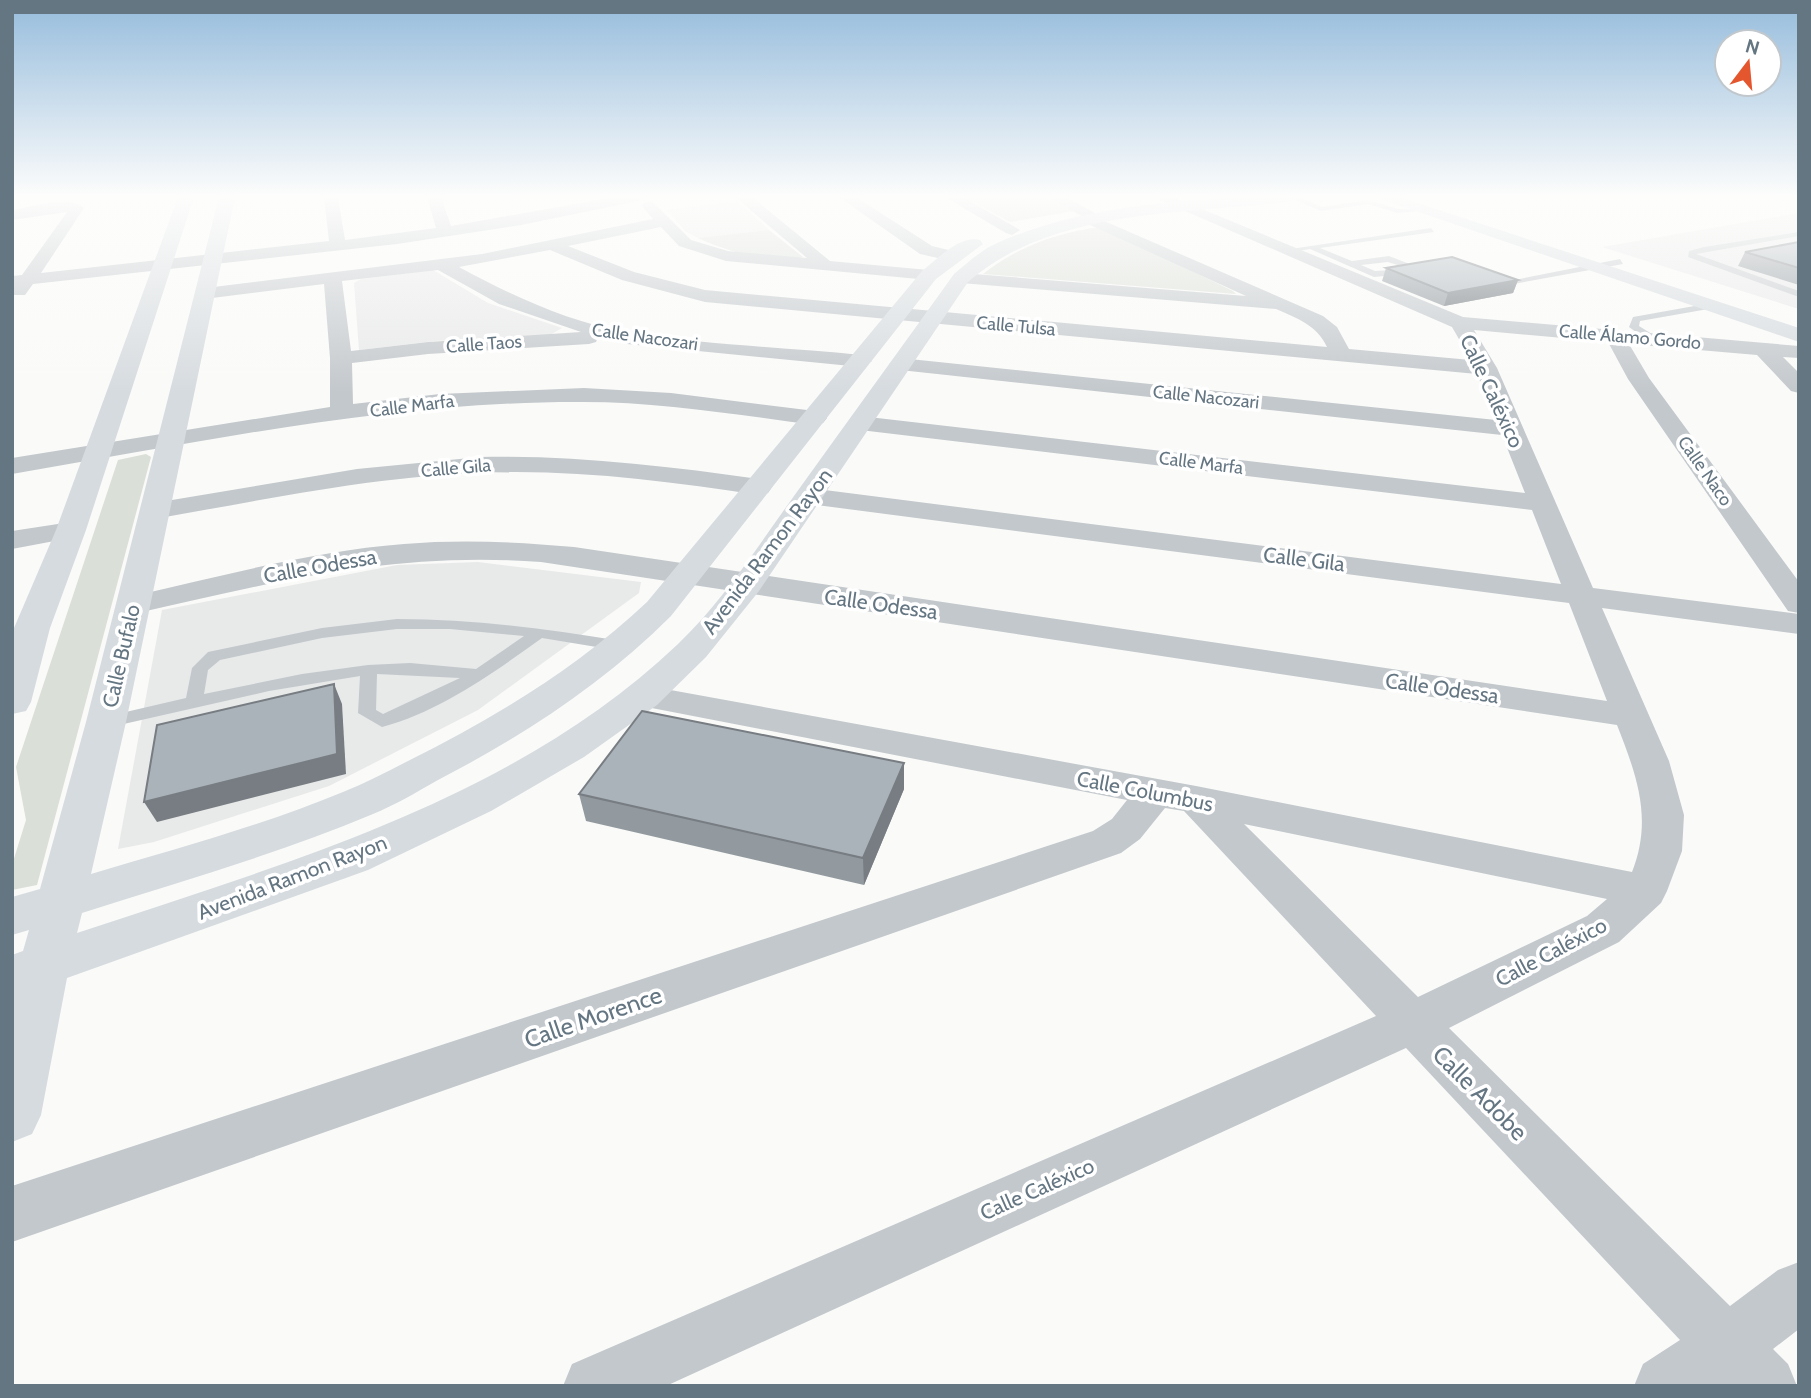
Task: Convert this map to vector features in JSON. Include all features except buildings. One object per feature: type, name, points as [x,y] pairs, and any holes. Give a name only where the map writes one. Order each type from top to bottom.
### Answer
[{"type":"main road","name":"Calle Bufalo","points":[[12,1115],[28,971],[63,903],[172,440],[210,262]]},
{"type":"main road","name":"Avenida Ramon Rayon","points":[[28,971],[352,858],[476,800],[570,747],[643,696],[693,649],[747,584],[901,364],[915,317],[947,269],[956,262]]},
{"type":"main road","name":"Avenida Ramon Rayon","points":[[947,269],[973,262]]},
{"type":"main road","points":[[1583,262],[1799,335]]},
{"type":"main road","points":[[1621,262],[1799,320]]},
{"type":"main road","points":[[12,702],[22,630],[71,530],[163,264]]},
{"type":"main road","name":"Avenida Ramon Rayon","points":[[12,916],[63,903],[233,848],[359,803],[473,745],[555,695],[621,646],[690,574],[860,361],[915,317]]},
{"type":"street","points":[[12,303],[20,280],[34,262]]},
{"type":"street","points":[[207,276],[265,262]]},
{"type":"street","points":[[20,280],[163,264],[207,276],[333,279],[458,262]]},
{"type":"street","name":"Calle Tulsa","points":[[591,262],[653,286],[705,296],[1486,368]]},
{"type":"street","points":[[788,262],[826,266],[947,269],[1279,304]]},
{"type":"street","points":[[821,262],[826,266]]},
{"type":"street","points":[[940,262],[947,269]]},
{"type":"street","points":[[1189,262],[1316,320],[1330,331],[1340,354]]},
{"type":"street","name":"Calle Caléxico","points":[[594,1386],[1412,1023],[1604,929],[1646,891],[1661,851],[1664,815],[1650,761],[1486,368],[1460,323],[1317,262]]},
{"type":"street","name":"Calle Nacozari","points":[[442,265],[506,300],[579,326],[627,338],[860,361]]},
{"type":"street","points":[[333,279],[341,358],[342,414]]},
{"type":"street","name":"Calle Álamo Gordo","points":[[1460,323],[1799,352]]},
{"type":"street","name":"Calle Naco","points":[[1614,335],[1639,379],[1799,604]]},
{"type":"street","name":"Calle Taos","points":[[341,358],[495,342],[627,338]]},
{"type":"street","points":[[1763,349],[1799,386]]},
{"type":"street","name":"Calle Nacozari","points":[[901,364],[1512,429]]},
{"type":"street","name":"Calle Marfa","points":[[12,466],[342,414],[471,399],[583,395],[674,399],[815,418]]},
{"type":"street","name":"Calle Marfa","points":[[860,423],[1543,503]]},
{"type":"street","name":"Calle Gila","points":[[154,511],[372,476],[480,465],[578,465],[759,487]]},
{"type":"street","name":"Calle Gila","points":[[809,496],[1799,624]]},
{"type":"street","points":[[12,540],[71,530]]},
{"type":"street","name":"Calle Odessa","points":[[133,605],[271,574],[382,555],[439,550],[510,550],[574,556],[1631,716]]},
{"type":"street","name":"Calle Columbus","points":[[643,696],[1175,796],[1646,891]]},
{"type":"street","name":"Calle Adobe","points":[[1175,796],[1412,1023],[1747,1366]]},
{"type":"street","name":"Calle Morence","points":[[12,1214],[1107,842],[1175,796]]},
{"type":"street","points":[[1665,1386],[1747,1366],[1799,1291]]},
{"type":"lane","points":[[1348,262],[1379,275],[1416,269],[1398,262]]},
{"type":"lane","points":[[1352,264],[1365,262]]},
{"type":"lane","points":[[1508,282],[1619,262]]},
{"type":"lane","points":[[1698,262],[1799,294]]},
{"type":"lane","points":[[1650,338],[1634,327],[1636,319],[1712,306]]},
{"type":"lane","points":[[194,702],[201,668],[214,656],[297,637],[397,624],[450,624],[621,646]]},
{"type":"lane","points":[[369,670],[368,713],[382,721],[405,713],[479,675],[539,634]]},
{"type":"lane","points":[[106,722],[194,702],[369,670],[425,668],[479,675]]},
{"type":"shaded area","points":[[1174,262],[1236,294],[983,274],[996,264]]},
{"type":"shaded area","points":[[1650,262],[1799,262],[1799,309]]},
{"type":"shaded area","points":[[433,270],[488,303],[562,328],[548,336],[435,341],[359,350],[354,283],[361,279]]},
{"type":"shaded area","points":[[146,454],[151,457],[37,885],[12,890],[12,865],[26,820],[16,767],[118,460]]},
{"type":"shaded area","points":[[478,562],[641,582],[639,593],[478,710],[329,786],[154,842],[118,849],[162,610],[397,565]]}]
